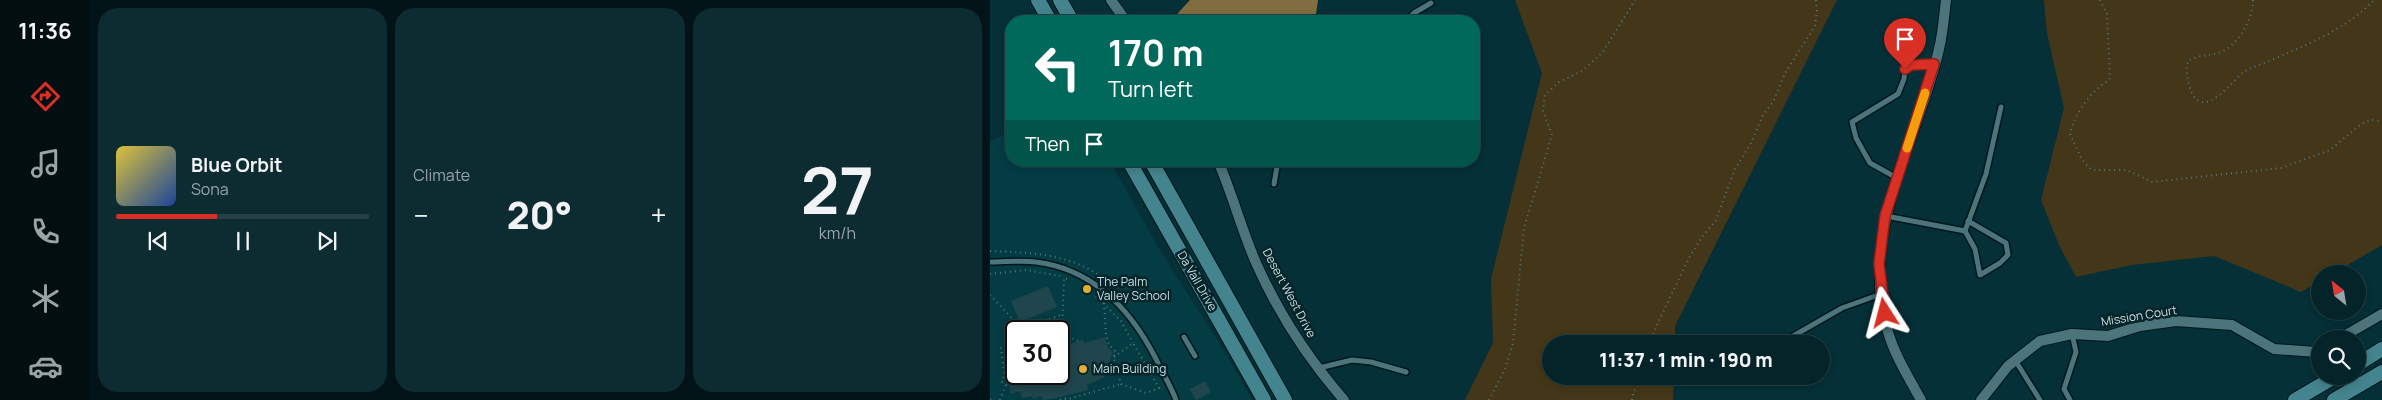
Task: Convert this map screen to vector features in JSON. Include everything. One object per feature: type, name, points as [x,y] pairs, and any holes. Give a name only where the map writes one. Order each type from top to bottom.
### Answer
[{"type":"main road","points":[[1038,0],[1047,15]]},
{"type":"main road","points":[[1060,0],[1069,15]]},
{"type":"main road","name":"Da Vall Drive","points":[[1132,167],[1264,400]]},
{"type":"main road","name":"Da Vall Drive","points":[[1154,167],[1285,400]]},
{"type":"main road","points":[[2366,359],[2382,349]]},
{"type":"main road","points":[[2334,400],[2382,372]]},
{"type":"main road","points":[[2295,400],[2321,385]]},
{"type":"street","points":[[1921,400],[1899,360],[1888,331],[1879,264],[1885,216],[1939,49],[1946,0]]},
{"type":"street","points":[[1113,1],[1122,15]]},
{"type":"street","name":"Desert West Drive","points":[[1220,167],[1257,265],[1290,326],[1318,368],[1344,400]]},
{"type":"street","points":[[2354,330],[2382,314]]},
{"type":"street","name":"Mission Court","points":[[1982,400],[2008,366],[2040,341],[2072,334],[2108,336],[2140,326],[2176,321],[2232,325],[2274,349],[2311,352]]},
{"type":"lane","points":[[1412,15],[1431,3]]},
{"type":"lane","points":[[1897,179],[1870,163],[1856,138],[1852,122],[1898,94],[1904,79],[1905,69],[1911,65],[1934,64]]},
{"type":"lane","points":[[1968,221],[2006,244],[2008,255],[2000,263],[1980,275],[1975,249],[1965,231],[1968,221],[1986,174],[2000,107]]},
{"type":"lane","points":[[1274,184],[1277,167]]},
{"type":"lane","points":[[1885,216],[1965,231]]},
{"type":"lane","points":[[990,262],[1036,262],[1092,280],[1124,309],[1136,325],[1148,344],[1176,400]]},
{"type":"lane","points":[[1795,335],[1842,308],[1882,294]]},
{"type":"lane","points":[[2070,400],[2064,389],[2076,352],[2072,334]]},
{"type":"lane","points":[[1184,337],[1195,356]]},
{"type":"lane","points":[[1318,368],[1352,360],[1371,362],[1406,372]]},
{"type":"lane","points":[[2015,360],[2040,400]]},
{"type":"path","points":[[1489,400],[1505,369],[1514,343],[1524,228],[1552,135],[1543,111],[1545,95],[1559,82],[1582,71],[1603,52],[1635,0]]},
{"type":"path","points":[[1653,335],[1689,258],[1702,236],[1716,220],[1736,169],[1751,143],[1763,115],[1773,102],[1785,73],[1815,26],[1818,11],[1816,0]]},
{"type":"path","points":[[2100,0],[2107,14],[2110,78],[2108,82],[2096,89],[2075,117],[2070,134],[2082,160],[2092,170],[2127,170],[2152,182],[2281,168],[2330,150],[2360,124],[2371,120],[2382,121]]},
{"type":"path","points":[[2253,0],[2249,18],[2241,35],[2230,46],[2218,53],[2208,54],[2188,61],[2189,87],[2192,95],[2202,102],[2208,102],[2221,95],[2237,76],[2245,71],[2305,45],[2356,17],[2374,0]]},
{"type":"path","points":[[990,274],[1026,270],[1073,281]]},
{"type":"path","points":[[1063,320],[1064,278]]},
{"type":"path","points":[[990,294],[1012,320]]},
{"type":"path","points":[[1060,400],[1121,384],[1146,394],[1159,388],[1121,321],[1094,294]]},
{"type":"path","points":[[1104,303],[1106,335],[1109,345],[1115,351],[1114,357],[1121,384]]},
{"type":"path","points":[[1049,320],[1064,314]]},
{"type":"path","points":[[1070,337],[1078,341]]},
{"type":"path","points":[[1114,357],[1133,343]]},
{"type":"path","points":[[1005,344],[1001,348],[1004,374],[1002,382],[1005,384]]},
{"type":"path","points":[[1000,400],[1006,385]]},
{"type":"path","points":[[1632,400],[1638,385]]},
{"type":"shaded area","points":[[1190,0],[1318,0],[1315,15],[1178,15]]},
{"type":"shaded area","points":[[1515,0],[1837,0],[1675,326],[1675,335],[1542,335],[1542,385],[1674,385],[1673,400],[1465,400],[1493,343],[1491,279],[1542,73]]},
{"type":"shaded area","points":[[2044,0],[2382,0],[2382,245],[2348,265],[2311,265],[2311,286],[2301,292],[2214,256],[2132,265],[2076,277],[2059,245],[2041,200],[2064,108],[2047,33]]},
{"type":"shaded area","name":"The Palm Valley School","points":[[1005,133],[1005,167],[1113,167],[1158,247],[1228,357],[1252,400],[990,400],[990,142]]},
{"type":"building","points":[[1048,286],[1057,307],[1025,320],[1019,320],[1011,301]]},
{"type":"building","name":"Main Building","points":[[1105,337],[1108,348],[1113,352],[1110,359],[1112,368],[1103,371],[1105,377],[1087,385],[1088,390],[1043,400],[1042,396],[1033,399],[1032,396],[1022,398],[1020,391],[1011,394],[1009,385],[1070,385],[1070,344],[1083,340],[1084,343]]},
{"type":"building","points":[[1205,381],[1211,392],[1196,400],[1190,389]]},
{"type":"slow traffic","points":[[1907,148],[1925,93]]},
{"type":"place","name":"The Palm Valley School","points":[[1087,289]]},
{"type":"place","name":"Main Building","points":[[1083,369]]},
{"type":"route","points":[[1885,313],[1879,264],[1885,216],[1934,64],[1911,65],[1905,69]]}]
